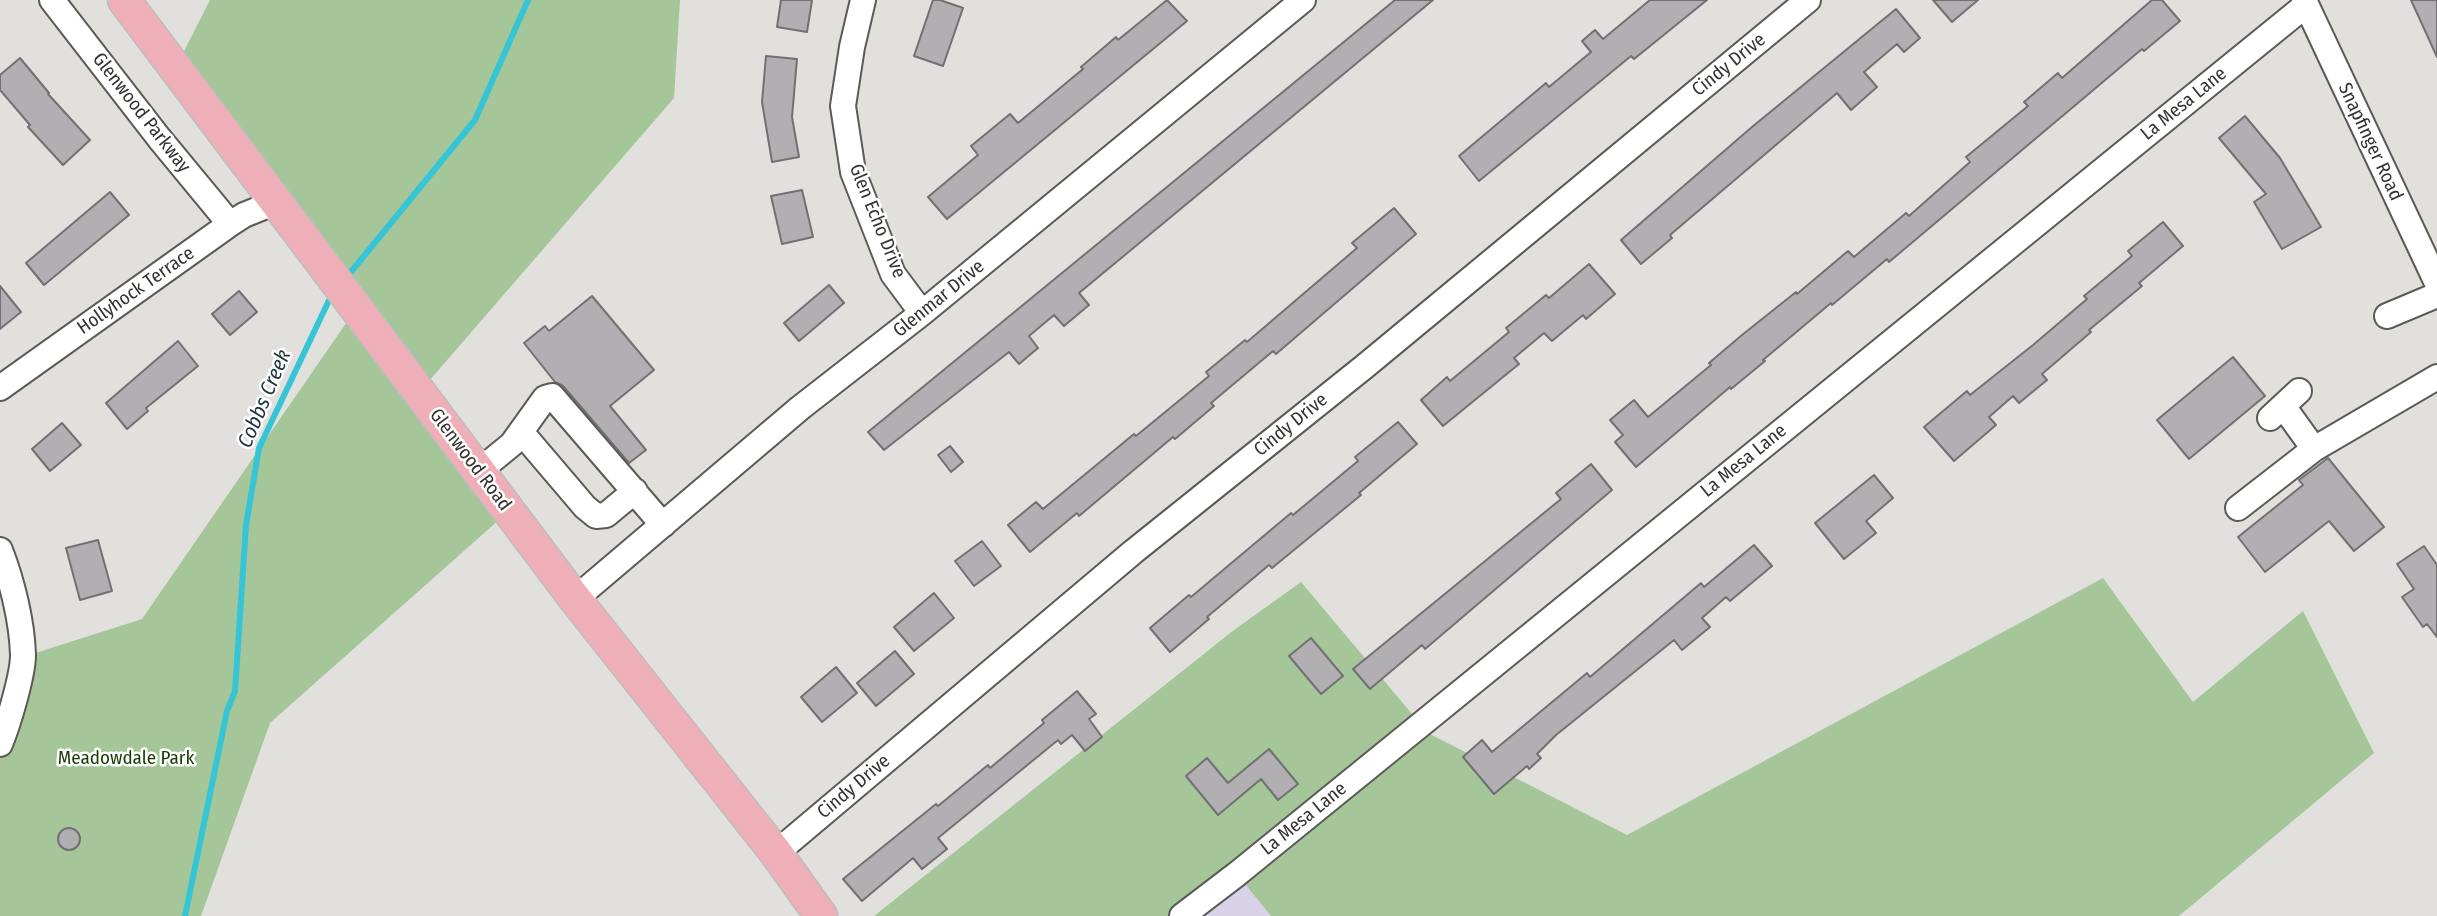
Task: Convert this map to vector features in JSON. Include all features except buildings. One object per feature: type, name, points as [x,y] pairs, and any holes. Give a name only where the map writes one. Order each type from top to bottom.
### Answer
[{"type":"main road","name":"Glenwood Road","points":[[124,0],[575,599],[776,853],[821,916]]},
{"type":"street","name":"Glenwood Parkway","points":[[52,0],[230,224]]},
{"type":"street","name":"Glen Echo Drive","points":[[863,0],[843,106],[853,172],[893,274],[922,313]]},
{"type":"street","name":"Glenmar Drive","points":[[575,599],[800,408],[922,313],[1303,0]]},
{"type":"street","name":"Cindy Drive","points":[[776,853],[1133,552],[1364,366],[1808,0]]},
{"type":"street","name":"Snapfinger Road","points":[[2305,2],[2437,283]]},
{"type":"street","name":"La Mesa Lane","points":[[1182,916],[1237,874],[2305,2]]},
{"type":"street","name":"Hollyhock Terrace","points":[[0,388],[230,224],[276,202]]},
{"type":"street","points":[[2387,316],[2437,295]]},
{"type":"street","points":[[2238,508],[2315,449],[2437,377]]},
{"type":"street","points":[[479,471],[522,433],[545,398],[552,396],[663,525]]},
{"type":"street","points":[[2284,405],[2315,449]]},
{"type":"street","points":[[522,433],[596,516],[606,515],[635,491]]},
{"type":"street","points":[[0,550],[11,579],[23,657],[8,725],[0,744]]},
{"type":"shaded area","points":[[1237,874],[1271,916],[1188,916]]},
{"type":"green space","name":"Meadowdale Park","points":[[210,0],[680,0],[674,98],[416,396],[509,511],[270,723],[201,916],[0,916],[0,744],[23,657],[142,619],[353,313],[173,73]]},
{"type":"green space","points":[[2103,578],[2193,702],[2303,611],[2374,753],[2179,916],[1271,916],[1237,874],[1181,916],[874,916],[1234,630],[1301,582],[1428,733],[1627,835]]},
{"type":"waterway","name":"Cobbs Creek","points":[[346,278],[475,120],[528,0]]},
{"type":"waterway","name":"Cobbs Creek","points":[[185,916],[227,711],[235,691],[246,525],[259,448],[332,294]]}]
